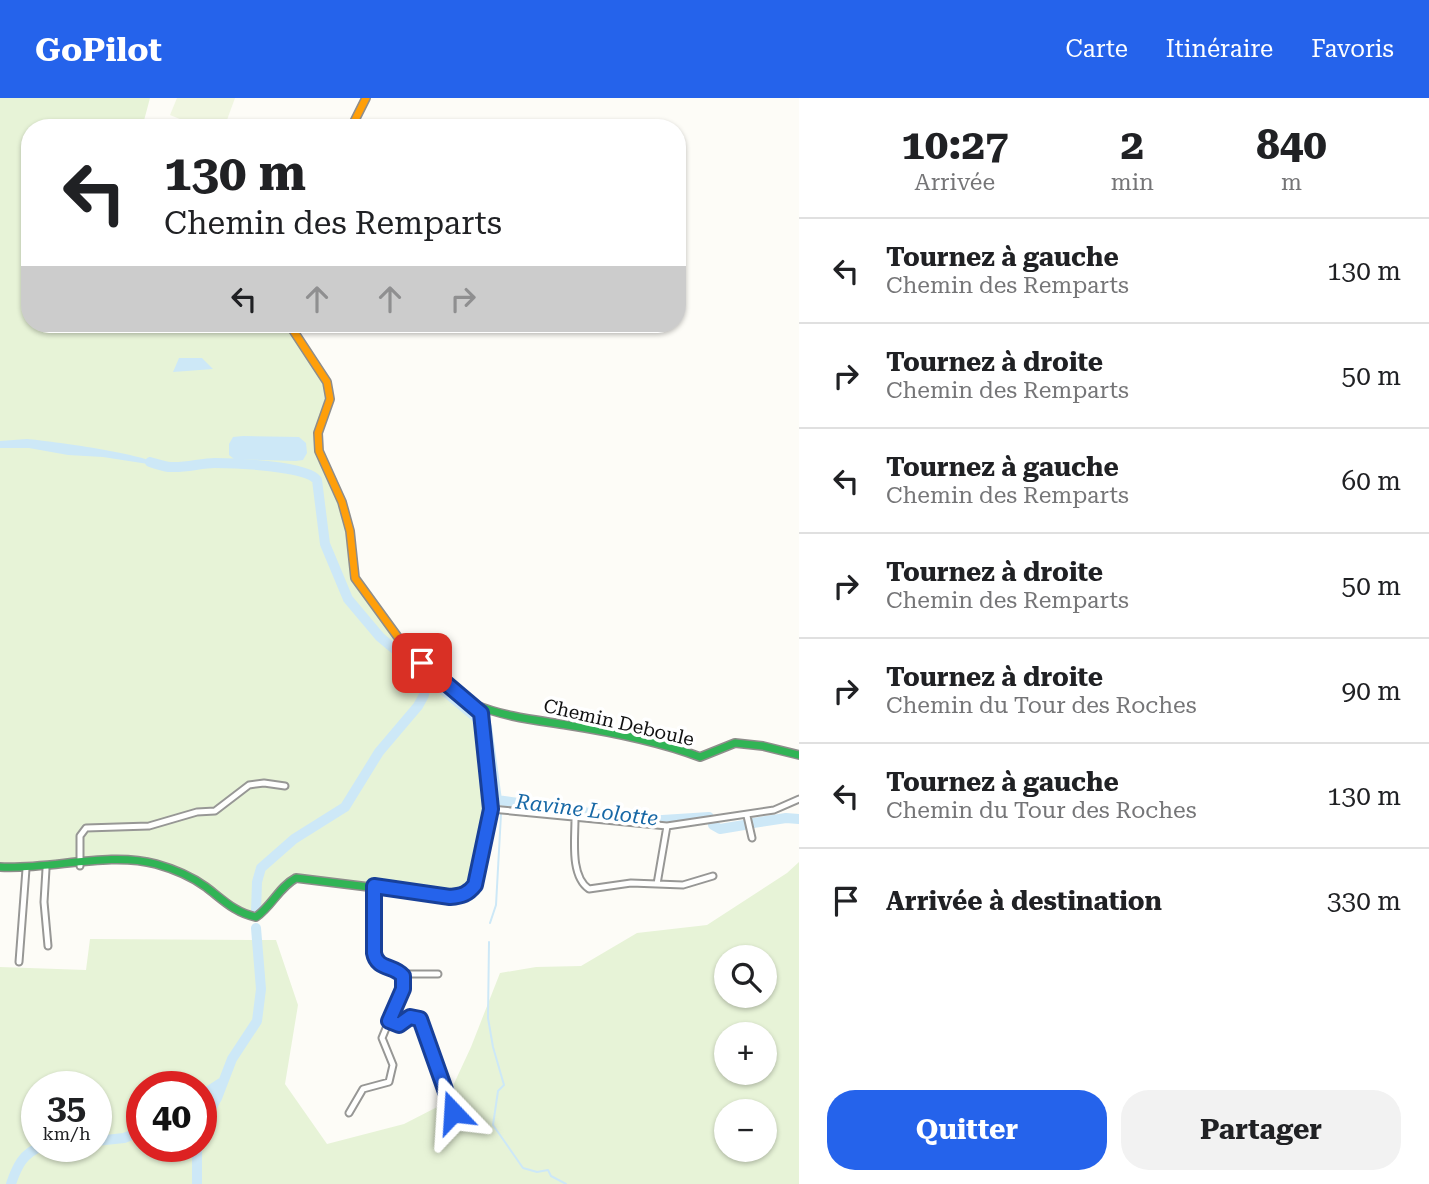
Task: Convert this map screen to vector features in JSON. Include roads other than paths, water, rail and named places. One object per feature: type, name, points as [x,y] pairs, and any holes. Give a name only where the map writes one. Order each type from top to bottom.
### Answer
[{"type":"street","points":[[356,119],[366,98]]},
{"type":"street","points":[[0,867],[46,869],[127,861],[150,863],[198,881],[245,915],[253,917],[267,910],[283,885],[296,878],[450,897],[462,896],[475,885],[491,809],[484,722],[481,713],[472,704],[422,663],[388,627],[355,578],[350,531],[342,502],[319,450],[318,433],[330,399],[330,391],[295,333]]},
{"type":"street","name":"Chemin Deboule","points":[[472,704],[495,713],[587,728],[674,747],[700,757],[735,743],[763,746],[799,755]]},
{"type":"street","points":[[80,866],[80,836],[86,828],[149,826],[215,811],[249,785],[264,783],[285,786]]},
{"type":"street","points":[[491,809],[667,826],[747,816],[774,810],[799,799]]},
{"type":"street","points":[[747,816],[752,838]]},
{"type":"street","points":[[575,819],[576,863],[585,887],[683,885],[713,876]]},
{"type":"street","points":[[657,884],[667,826]]},
{"type":"street","points":[[19,962],[26,869]]},
{"type":"street","points":[[46,869],[44,902],[48,946]]},
{"type":"street","points":[[374,886],[375,959],[382,966],[402,974],[438,974]]},
{"type":"street","points":[[349,1113],[363,1089],[389,1082],[393,1065],[382,1038],[403,989],[402,974]]},
{"type":"street","points":[[389,1021],[399,1025],[410,1017],[420,1019],[426,1043],[451,1104],[454,1122]]},
{"type":"water","points":[[179,358],[202,358],[213,369],[173,372]]},
{"type":"water","points":[[233,437],[299,437],[306,443],[307,453],[303,460],[296,461],[234,459],[229,455],[229,444]]},
{"type":"water","points":[[27,439],[119,453],[153,461],[161,466],[29,448],[0,448],[0,441]]},
{"type":"waterway","points":[[150,462],[171,467],[215,463],[270,466],[311,475],[317,480],[325,544],[348,599],[380,637],[479,720]]},
{"type":"waterway","points":[[256,912],[257,882],[261,868],[294,839],[345,807],[379,752],[418,706],[424,695],[427,678]]},
{"type":"waterway","name":"Ravine Lolotte","points":[[487,727],[497,800],[647,821],[709,817]]},
{"type":"waterway","name":"Ravine Lolotte","points":[[497,800],[499,807]]},
{"type":"waterway","points":[[490,923],[496,905],[501,814]]},
{"type":"waterway","name":"Ravine Lolotte","points":[[753,823],[786,818],[799,819]]},
{"type":"waterway","name":"Ravine Lolotte","points":[[713,825],[720,829],[744,825]]},
{"type":"waterway","points":[[217,1098],[232,1059],[257,1021],[261,989],[256,928]]},
{"type":"waterway","points":[[489,942],[488,1018],[504,1085],[498,1091],[493,1125],[523,1168],[537,1172],[548,1170],[551,1176],[566,1184]]},
{"type":"waterway","points":[[217,1086],[221,1083]]},
{"type":"waterway","points":[[112,1139],[126,1137]]},
{"type":"waterway","points":[[11,1184],[21,1162]]},
{"type":"waterway","points":[[197,1162],[197,1184]]}]
